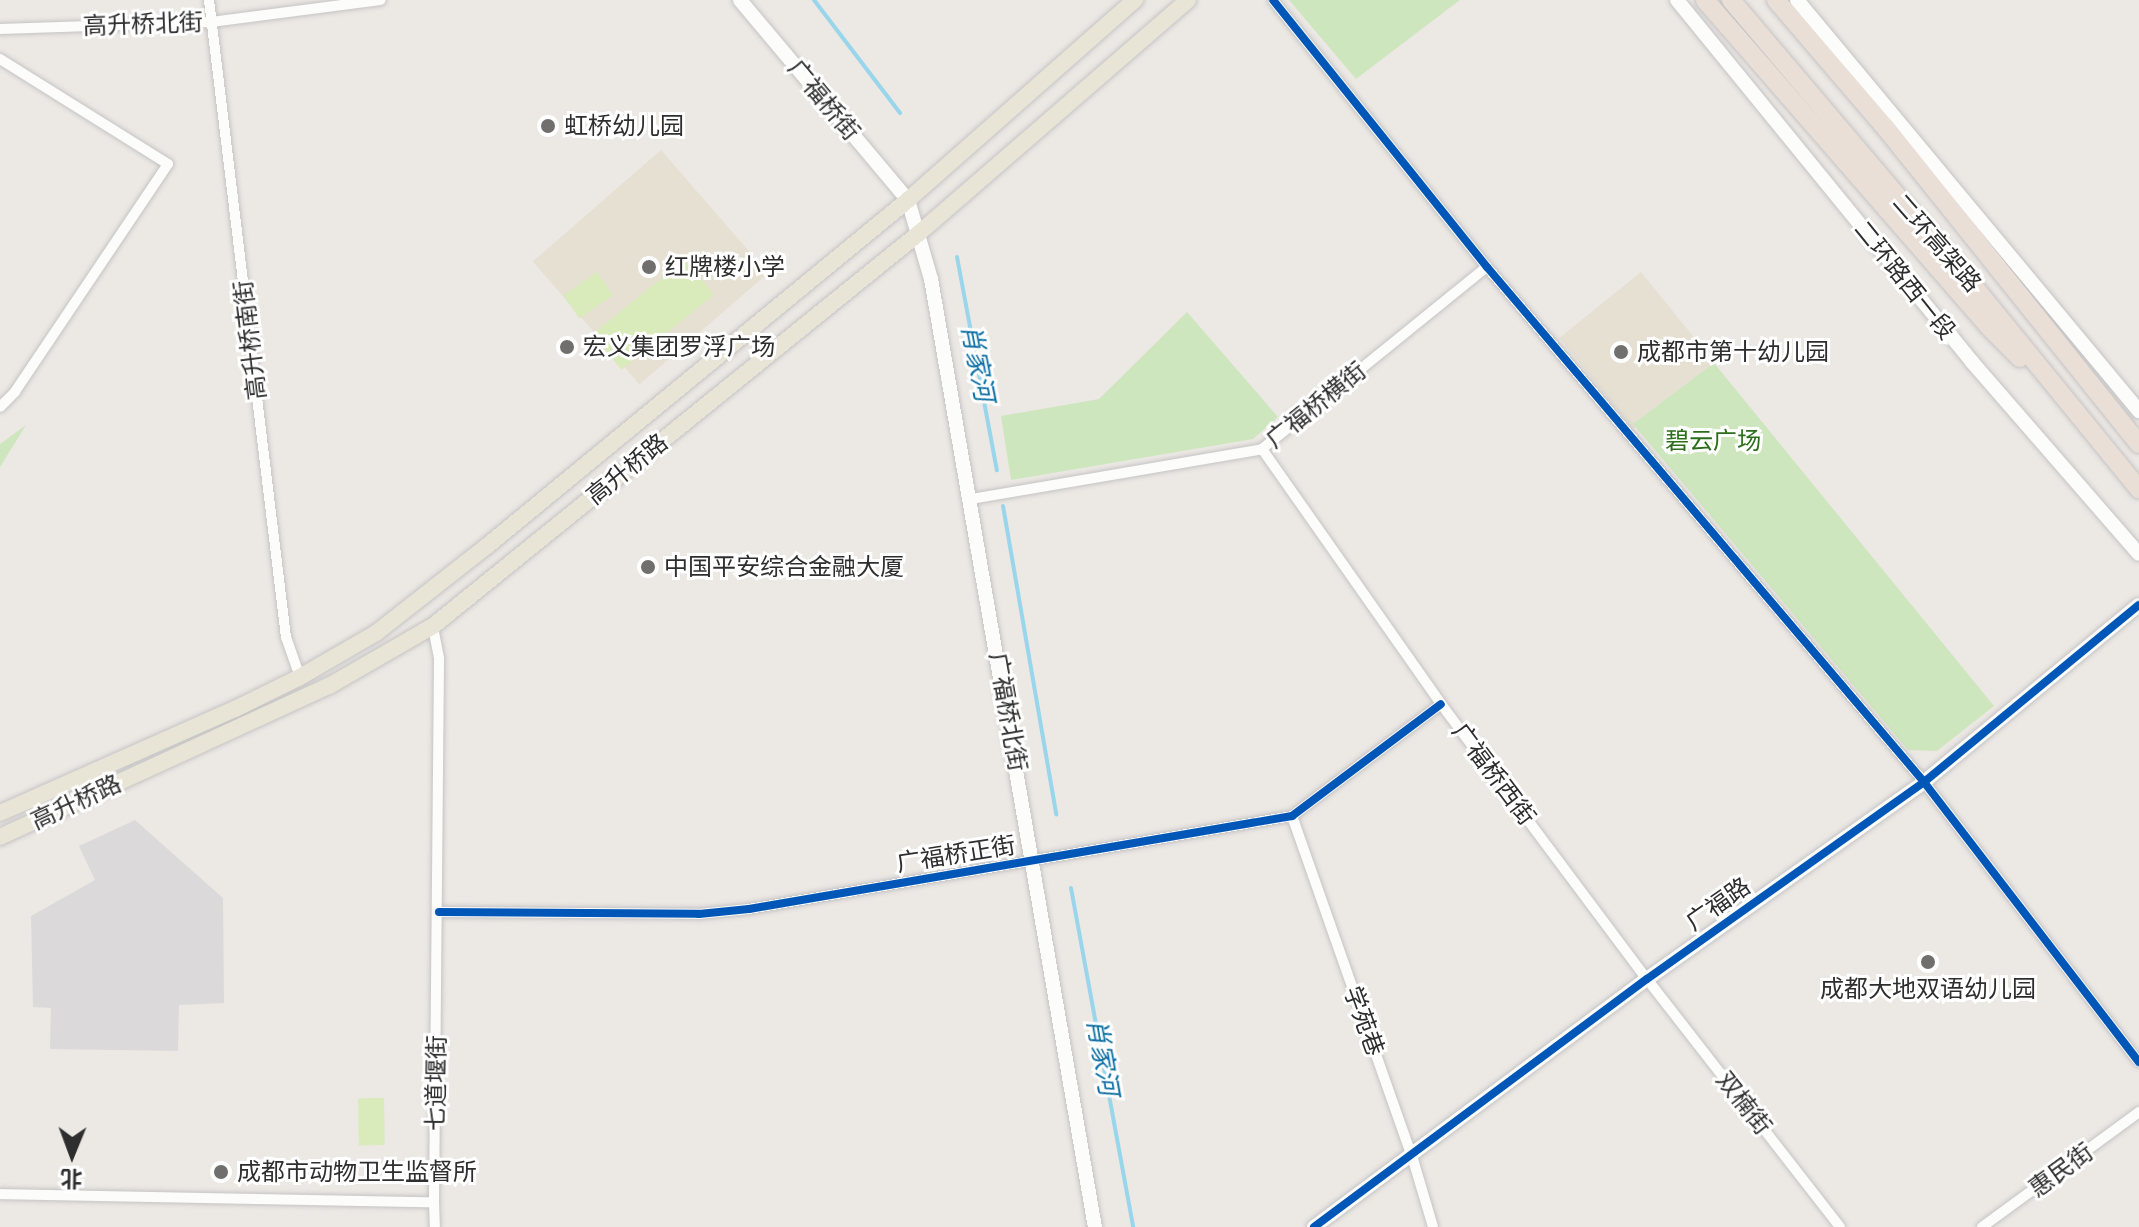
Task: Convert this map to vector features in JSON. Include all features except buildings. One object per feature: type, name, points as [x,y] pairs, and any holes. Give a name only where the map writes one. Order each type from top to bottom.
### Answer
[{"type":"highway","points":[[1705,0],[1988,326],[2094,432]]},
{"type":"highway","name":"二环高架路","points":[[1731,0],[2139,489]]},
{"type":"highway","name":"二环高架路","points":[[1776,0],[1885,127],[2139,444]]},
{"type":"main road","name":"广福桥街","points":[[740,0],[908,200]]},
{"type":"main road","name":"高升桥路","points":[[0,813],[300,677],[376,633],[487,546],[908,200],[1135,0]]},
{"type":"main road","name":"高升桥路","points":[[0,837],[329,686],[433,626],[918,234],[1188,0]]},
{"type":"main road","name":"二环路西一段","points":[[1677,0],[1972,362],[2139,554]]},
{"type":"main road","points":[[1797,0],[2139,411]]},
{"type":"main road","name":"广福桥北街","points":[[908,200],[940,313],[1095,1227]]},
{"type":"main road","name":"广福路","points":[[1314,1227],[1647,979],[1924,782],[2139,605]]},
{"type":"street","name":"高升桥南街","points":[[209,0],[286,637],[300,677]]},
{"type":"street","name":"高升桥北街","points":[[0,29],[211,22],[381,0]]},
{"type":"street","points":[[1273,0],[1487,267],[1924,782],[2139,1062]]},
{"type":"street","points":[[0,59],[168,164],[15,392],[0,407]]},
{"type":"street","name":"广福桥横街","points":[[971,499],[1262,449],[1487,267]]},
{"type":"street","name":"广福桥西街","points":[[1262,449],[1441,704],[1647,979]]},
{"type":"street","name":"七道堰街","points":[[433,626],[439,658],[435,1227]]},
{"type":"street","name":"广福桥正街","points":[[439,912],[699,914],[1033,862],[1292,816],[1441,704]]},
{"type":"street","name":"学苑巷","points":[[1292,816],[1412,1156],[1433,1227]]},
{"type":"street","name":"双楠街","points":[[1647,979],[1840,1227]]},
{"type":"street","name":"惠民街","points":[[1982,1227],[2139,1112]]},
{"type":"street","points":[[0,1194],[434,1202]]},
{"type":"shaded area","name":"红牌楼小学","points":[[661,150],[768,273],[640,385],[533,262]]},
{"type":"shaded area","points":[[1641,272],[1715,363],[1633,429],[1559,338]]},
{"type":"shaded area","points":[[135,820],[223,898],[224,1003],[179,1005],[178,1051],[50,1049],[51,1008],[33,1007],[31,916],[95,880],[79,846]]},
{"type":"green space","points":[[1289,0],[1460,0],[1356,79]]},
{"type":"green space","points":[[685,259],[714,295],[621,370],[593,334]]},
{"type":"green space","points":[[597,272],[613,295],[579,318],[563,296]]},
{"type":"green space","points":[[1187,312],[1278,417],[1253,439],[1011,480],[1001,416],[1099,399]]},
{"type":"green space","name":"碧云广场","points":[[1714,363],[1994,706],[1937,751],[1908,750],[1633,424]]},
{"type":"green space","points":[[26,425],[0,467],[0,444]]},
{"type":"green space","points":[[358,1098],[384,1098],[385,1145],[359,1145]]},
{"type":"waterway","name":"肖家河","points":[[814,0],[900,113]]},
{"type":"waterway","name":"肖家河","points":[[957,257],[997,470]]},
{"type":"waterway","name":"肖家河","points":[[1003,506],[1056,814]]},
{"type":"waterway","name":"肖家河","points":[[1071,888],[1133,1227]]},
{"type":"cycle path","points":[[1273,0],[1487,267],[1924,782],[2139,1062]]},
{"type":"cycle path","points":[[1314,1227],[1647,979],[1924,782],[2139,605]]},
{"type":"cycle path","points":[[439,912],[699,914],[749,909],[1292,816],[1441,704]]},
{"type":"place","name":"虹桥幼儿园","points":[[548,126]]},
{"type":"place","name":"红牌楼小学","points":[[649,267]]},
{"type":"place","name":"宏义集团罗浮广场","points":[[567,347]]},
{"type":"place","name":"成都市第十幼儿园","points":[[1621,352]]},
{"type":"place","name":"中国平安综合金融大厦","points":[[648,567]]},
{"type":"place","name":"成都大地双语幼儿园","points":[[1928,962]]},
{"type":"place","name":"成都市动物卫生监督所","points":[[221,1172]]}]
